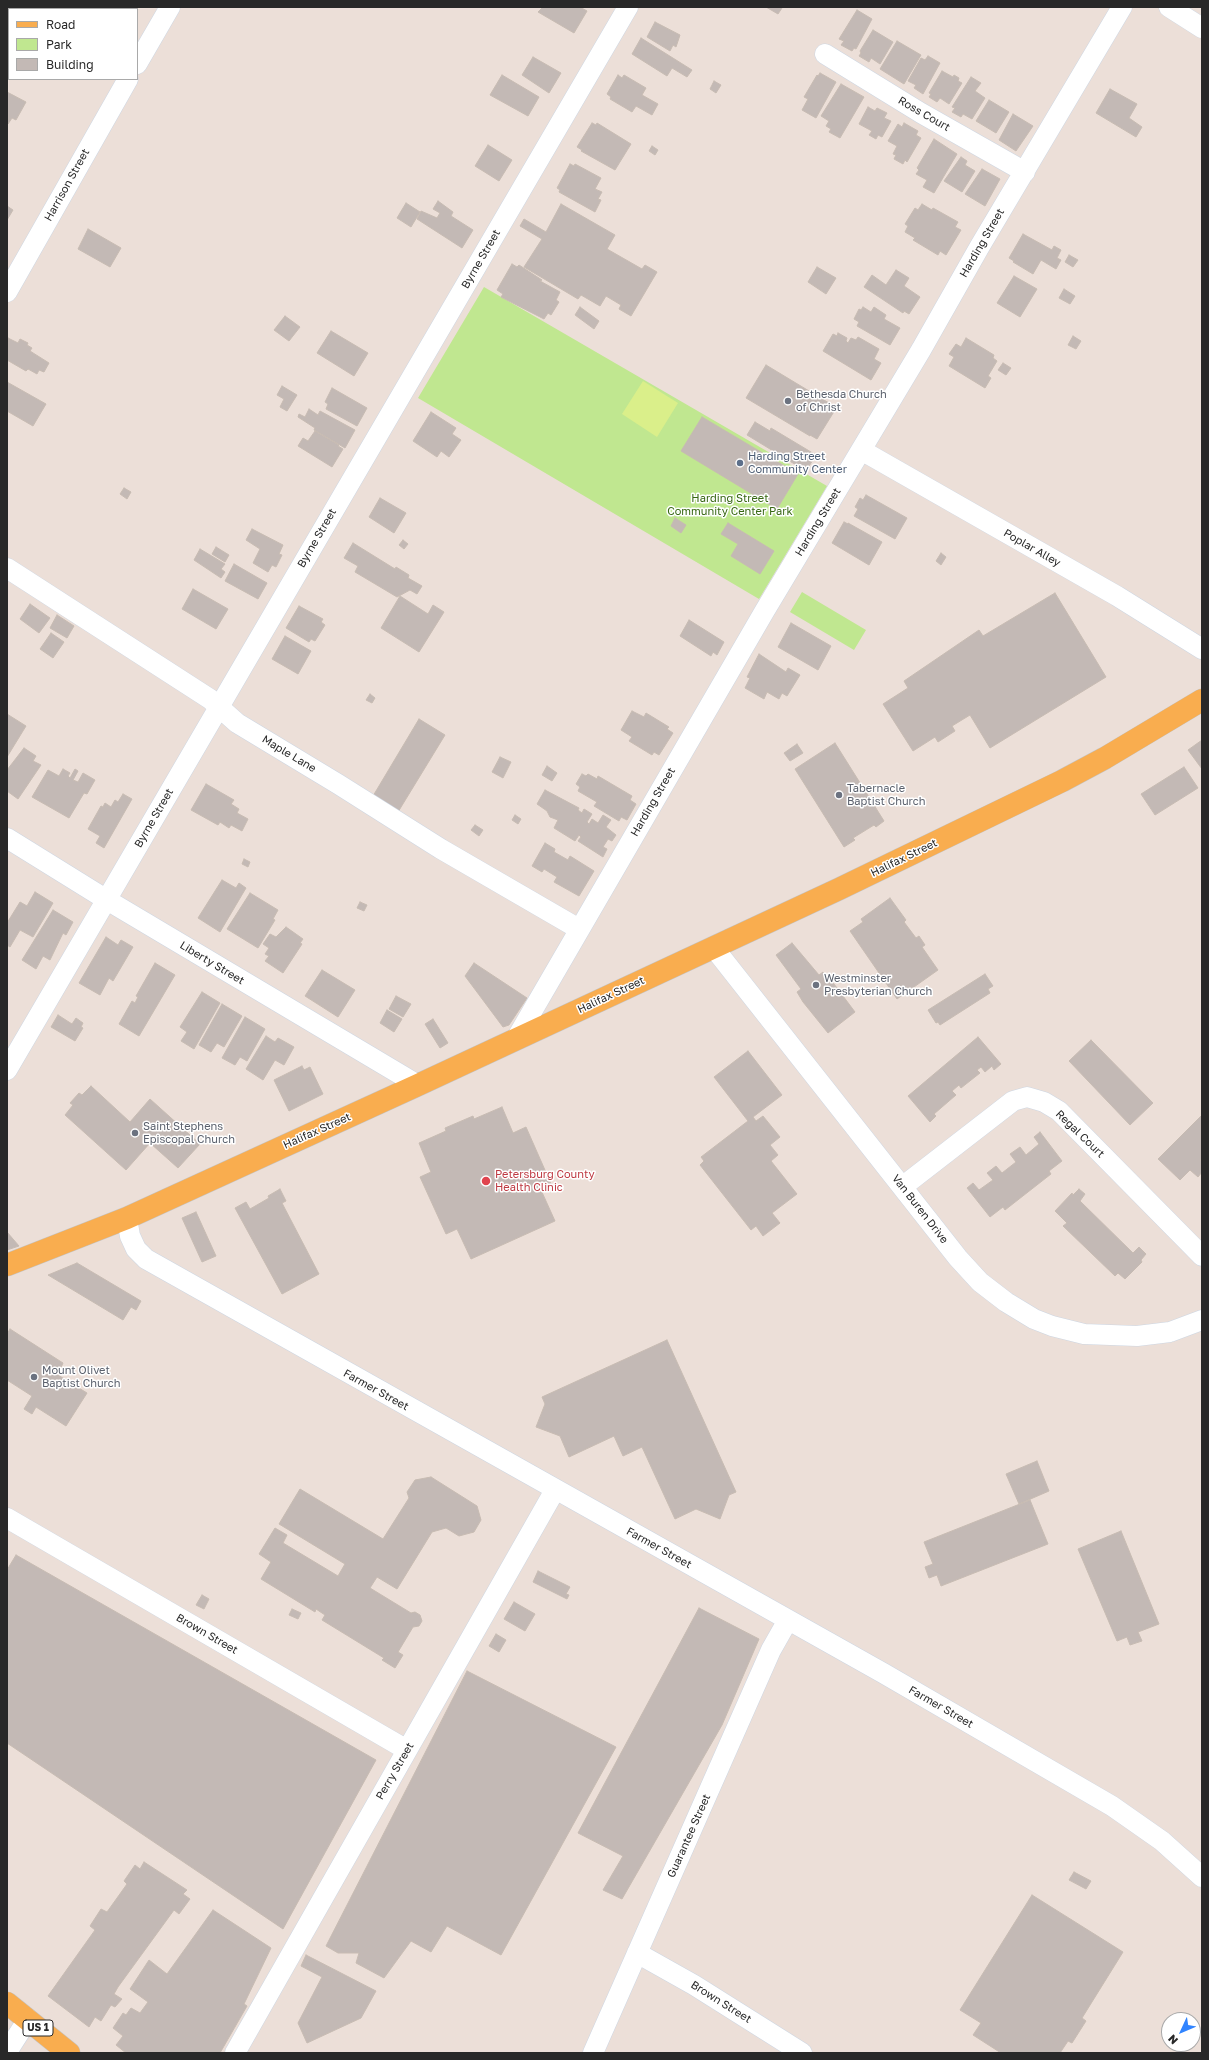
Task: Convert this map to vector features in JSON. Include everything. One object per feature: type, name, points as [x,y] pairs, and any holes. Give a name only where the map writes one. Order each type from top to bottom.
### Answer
[{"type":"main road","name":"Halifax Street","points":[[7,1264],[126,1218],[714,948],[1062,781],[1105,758],[1202,700]]},
{"type":"main road","name":"US 1","points":[[7,2003],[69,2053]]},
{"type":"street","points":[[138,62],[170,7]]},
{"type":"street","name":"Byrne Street","points":[[7,1070],[628,7]]},
{"type":"street","name":"Harding Street","points":[[516,1039],[579,929],[1122,7]]},
{"type":"street","points":[[1169,7],[1202,28]]},
{"type":"street","name":"Ross Court","points":[[825,54],[921,113],[1025,172]]},
{"type":"street","name":"Harrison Street","points":[[7,292],[127,80]]},
{"type":"street","name":"Poplar Alley","points":[[861,450],[1167,626],[1202,649]]},
{"type":"street","name":"Maple Lane","points":[[7,568],[203,694],[236,723],[338,784],[441,849],[579,929]]},
{"type":"street","name":"Liberty Street","points":[[7,838],[107,900],[418,1085]]},
{"type":"street","name":"Van Buren Drive","points":[[714,948],[958,1258],[980,1282],[1006,1302],[1034,1319],[1052,1326],[1084,1334],[1119,1337],[1170,1332],[1202,1320]]},
{"type":"street","name":"Regal Court","points":[[902,1187],[1013,1101],[1027,1097],[1044,1102],[1059,1111],[1202,1256]]},
{"type":"street","name":"Farmer Street","points":[[126,1218],[130,1236],[136,1249],[146,1259],[788,1620],[1112,1806],[1162,1841],[1202,1877]]},
{"type":"street","name":"Perry Street","points":[[235,2053],[555,1490]]},
{"type":"street","name":"Brown Street","points":[[7,1518],[407,1750]]},
{"type":"street","name":"Guarantee Street","points":[[593,2053],[771,1650],[788,1620]]},
{"type":"street","name":"Brown Street","points":[[637,1953],[694,1985],[802,2053]]},
{"type":"street","points":[[7,2052],[28,2019]]},
{"type":"green space","name":"Harding Street Community Center Park","points":[[484,287],[827,486],[759,599],[418,398]]},
{"type":"green space","points":[[643,381],[678,403],[657,437],[622,414]]},
{"type":"green space","points":[[802,592],[866,630],[854,650],[790,612]]},
{"type":"building","points":[[543,7],[580,7],[587,11],[574,33],[538,12]]},
{"type":"building","points":[[766,7],[780,7],[782,8],[778,14]]},
{"type":"building","points":[[857,10],[872,19],[856,49],[854,48],[852,51],[841,45],[844,41],[839,39]]},
{"type":"building","points":[[655,22],[680,35],[676,47],[673,45],[670,51],[647,37]]},
{"type":"building","points":[[873,30],[893,42],[880,64],[871,58],[869,62],[859,56],[861,53],[860,51]]},
{"type":"building","points":[[641,38],[692,70],[687,77],[672,68],[667,76],[632,54]]},
{"type":"building","points":[[897,41],[921,55],[904,84],[880,69]]},
{"type":"building","points":[[928,56],[940,63],[923,94],[914,88],[916,85],[908,81],[921,58],[925,60]]},
{"type":"building","points":[[533,57],[561,73],[549,93],[522,75]]},
{"type":"building","points":[[942,71],[953,77],[954,75],[959,78],[958,81],[962,83],[949,104],[940,98],[937,102],[929,97],[931,94],[929,93]]},
{"type":"building","points":[[820,73],[836,82],[816,118],[802,110],[808,99],[804,97],[817,75],[818,76]]},
{"type":"building","points":[[502,75],[539,97],[528,116],[490,95]]},
{"type":"building","points":[[618,75],[622,78],[624,75],[646,88],[642,95],[658,104],[652,115],[636,106],[632,112],[610,99],[611,97],[607,94]]},
{"type":"building","points":[[971,77],[981,83],[975,91],[985,98],[972,119],[963,114],[961,117],[952,112],[955,108],[952,107]]},
{"type":"building","points":[[714,81],[721,85],[716,93],[710,89]]},
{"type":"building","points":[[841,84],[864,97],[840,138],[829,132],[831,129],[826,126],[829,121],[821,116]]},
{"type":"building","points":[[1110,89],[1137,104],[1129,118],[1142,127],[1136,137],[1096,113]]},
{"type":"building","points":[[7,92],[26,102],[16,120],[12,118],[8,124]]},
{"type":"building","points":[[989,100],[1009,112],[996,133],[976,121]]},
{"type":"building","points":[[868,107],[875,111],[877,108],[887,113],[884,118],[891,121],[882,137],[878,135],[876,139],[869,135],[872,131],[859,124]]},
{"type":"building","points":[[1013,114],[1033,126],[1016,151],[999,140]]},
{"type":"building","points":[[592,123],[596,125],[597,123],[631,144],[615,170],[581,151],[582,150],[577,147]]},
{"type":"building","points":[[904,123],[918,131],[916,135],[921,138],[907,162],[905,160],[903,164],[894,159],[896,155],[893,154],[897,146],[888,141],[898,124],[902,127]]},
{"type":"building","points":[[934,139],[957,154],[934,193],[923,187],[927,180],[916,174],[919,170],[917,168]]},
{"type":"building","points":[[488,145],[512,160],[499,181],[475,166]]},
{"type":"building","points":[[652,146],[658,150],[655,155],[649,151]]},
{"type":"building","points":[[961,157],[967,161],[965,165],[975,171],[962,192],[944,181]]},
{"type":"building","points":[[570,164],[574,166],[575,164],[601,178],[595,189],[602,192],[598,199],[601,200],[595,212],[559,192],[560,190],[557,188]]},
{"type":"building","points":[[982,169],[1000,179],[985,206],[965,194]]},
{"type":"building","points":[[438,201],[453,212],[451,216],[473,230],[462,248],[417,219],[421,211],[437,218],[440,213],[433,209]]},
{"type":"building","points":[[406,203],[420,212],[411,227],[397,218]]},
{"type":"building","points":[[561,204],[615,235],[607,249],[642,269],[645,265],[657,272],[631,316],[619,309],[621,305],[606,296],[600,306],[581,295],[578,299],[524,267],[542,239],[520,226],[524,219],[546,232]]},
{"type":"building","points":[[922,204],[932,210],[933,208],[958,222],[955,227],[961,230],[946,255],[940,251],[938,255],[913,240],[915,238],[905,232],[908,226],[905,224],[915,208],[918,210]]},
{"type":"building","points":[[7,206],[13,210],[7,220]]},
{"type":"building","points":[[88,229],[121,248],[110,267],[78,249]]},
{"type":"building","points":[[1023,234],[1052,250],[1054,246],[1061,250],[1057,258],[1061,260],[1056,269],[1041,260],[1033,274],[1009,258]]},
{"type":"building","points":[[1069,255],[1078,260],[1073,267],[1065,262]]},
{"type":"building","points":[[512,264],[517,267],[519,265],[542,280],[540,281],[560,292],[556,300],[559,302],[551,315],[548,313],[544,319],[501,297],[503,294],[497,290]]},
{"type":"building","points":[[817,267],[836,278],[826,294],[808,282]]},
{"type":"building","points":[[896,270],[909,278],[904,286],[920,297],[909,314],[904,311],[903,313],[864,287],[872,275],[886,285]]},
{"type":"building","points":[[1014,276],[1037,289],[1020,317],[997,303]]},
{"type":"building","points":[[1064,289],[1075,296],[1070,304],[1059,298]]},
{"type":"building","points":[[580,307],[599,321],[594,329],[575,315]]},
{"type":"building","points":[[863,307],[871,312],[874,307],[886,315],[884,319],[900,328],[890,345],[857,326],[859,322],[854,319],[859,309],[861,310]]},
{"type":"building","points":[[285,316],[300,327],[289,341],[274,330]]},
{"type":"building","points":[[331,331],[368,353],[354,376],[317,353]]},
{"type":"building","points":[[838,333],[847,338],[846,341],[848,343],[851,338],[856,340],[858,337],[879,349],[874,359],[881,363],[871,380],[823,351],[833,334],[837,336]]},
{"type":"building","points":[[1073,336],[1081,341],[1076,349],[1068,345]]},
{"type":"building","points":[[8,338],[18,343],[20,339],[28,343],[27,345],[32,348],[30,351],[49,363],[44,372],[39,370],[37,374],[28,369],[26,371],[7,360]]},
{"type":"building","points":[[966,338],[994,355],[993,358],[997,361],[988,376],[991,378],[985,388],[949,366],[954,357],[949,354],[956,344],[961,347]]},
{"type":"building","points":[[1003,363],[1011,368],[1006,375],[998,370]]},
{"type":"building","name":"Bethesda Church of Christ","points":[[766,365],[829,403],[828,406],[835,410],[817,439],[746,398]]},
{"type":"building","points":[[7,382],[46,404],[33,426],[7,411]]},
{"type":"building","points":[[282,386],[297,395],[287,411],[280,407],[284,399],[277,395]]},
{"type":"building","points":[[332,388],[367,408],[357,426],[326,409],[328,404],[325,402]]},
{"type":"building","points":[[309,409],[318,415],[320,411],[355,430],[345,448],[314,430],[315,428],[298,417],[299,414],[305,417]]},
{"type":"building","points":[[431,412],[456,428],[452,434],[461,440],[449,457],[441,451],[437,457],[413,441]]},
{"type":"building","name":"Harding Street Community Center","points":[[702,417],[798,474],[777,509],[681,451]]},
{"type":"building","points":[[755,422],[770,431],[771,428],[816,455],[806,471],[747,435]]},
{"type":"building","points":[[315,431],[339,445],[338,446],[343,449],[332,467],[298,446],[303,438],[308,441]]},
{"type":"building","points":[[124,488],[131,492],[127,499],[120,494]]},
{"type":"building","points":[[866,495],[907,518],[895,539],[854,516],[858,509],[855,507],[860,498],[863,500]]},
{"type":"building","points":[[380,498],[406,513],[394,533],[369,517]]},
{"type":"building","points":[[675,518],[686,525],[681,533],[671,526]]},
{"type":"building","points":[[844,522],[882,542],[869,565],[832,543]]},
{"type":"building","points":[[728,523],[774,551],[760,574],[731,556],[738,544],[721,534]]},
{"type":"building","points":[[252,529],[283,545],[279,554],[282,555],[276,567],[272,565],[268,572],[253,563],[260,549],[246,540]]},
{"type":"building","points":[[403,540],[408,544],[404,549],[399,545]]},
{"type":"building","points":[[353,543],[395,569],[396,567],[409,575],[408,578],[422,586],[417,594],[410,590],[397,597],[355,572],[358,566],[344,558]]},
{"type":"building","points":[[216,547],[229,555],[225,562],[212,554]]},
{"type":"building","points":[[200,549],[225,564],[221,569],[225,572],[221,578],[194,560]]},
{"type":"building","points":[[941,553],[946,557],[941,565],[936,561]]},
{"type":"building","points":[[234,564],[267,583],[258,599],[225,581]]},
{"type":"building","points":[[193,589],[228,609],[216,629],[182,609]]},
{"type":"building","points":[[1055,593],[1106,677],[990,748],[970,715],[952,726],[955,731],[938,742],[935,737],[913,751],[883,704],[908,688],[904,681],[979,630],[983,636]]},
{"type":"building","points":[[400,596],[428,614],[433,605],[444,612],[419,652],[381,628]]},
{"type":"building","points":[[30,604],[50,618],[39,633],[20,619]]},
{"type":"building","points":[[299,606],[323,619],[321,622],[325,625],[315,641],[311,639],[309,642],[286,628]]},
{"type":"building","points":[[57,615],[74,626],[67,638],[50,628]]},
{"type":"building","points":[[689,620],[724,642],[717,655],[713,652],[711,656],[680,636]]},
{"type":"building","points":[[791,623],[831,646],[818,670],[778,647]]},
{"type":"building","points":[[51,633],[64,642],[53,658],[40,649]]},
{"type":"building","points":[[285,636],[311,651],[298,674],[272,659]]},
{"type":"building","points":[[759,654],[786,672],[788,668],[800,675],[787,696],[782,693],[779,699],[767,692],[764,699],[745,688],[750,678],[747,677]]},
{"type":"building","points":[[370,694],[375,698],[372,703],[366,700]]},
{"type":"building","points":[[632,711],[644,717],[646,713],[669,727],[667,729],[673,733],[659,755],[654,752],[652,755],[629,741],[632,737],[621,730]]},
{"type":"building","points":[[7,714],[26,726],[7,757]]},
{"type":"building","points":[[419,719],[445,735],[398,812],[373,796]]},
{"type":"building","points":[[1202,740],[1202,769],[1188,750]]},
{"type":"building","name":"Tabernacle Baptist Church","points":[[835,743],[884,821],[876,827],[874,825],[853,838],[855,840],[844,847],[795,769]]},
{"type":"building","points":[[797,744],[803,753],[790,761],[784,753]]},
{"type":"building","points":[[24,748],[36,756],[33,761],[41,765],[18,799],[7,791],[7,770]]},
{"type":"building","points":[[500,757],[511,762],[503,778],[492,772]]},
{"type":"building","points":[[547,766],[557,773],[552,781],[542,775]]},
{"type":"building","points":[[1184,767],[1198,788],[1155,815],[1141,794]]},
{"type":"building","points":[[63,769],[70,773],[68,776],[70,778],[75,769],[78,771],[73,780],[78,782],[83,773],[95,780],[87,794],[84,793],[69,818],[32,797],[48,770],[59,776]]},
{"type":"building","points":[[582,774],[586,776],[588,774],[597,779],[598,776],[632,796],[630,800],[636,804],[627,820],[621,817],[619,821],[594,806],[597,802],[578,791],[580,787],[576,784]]},
{"type":"building","points":[[206,784],[234,800],[231,804],[239,809],[237,813],[248,819],[242,831],[231,825],[229,828],[220,822],[218,825],[191,810]]},
{"type":"building","points":[[545,790],[579,808],[578,810],[582,813],[584,809],[592,814],[587,822],[589,824],[592,819],[598,823],[603,815],[611,820],[606,827],[616,835],[612,841],[608,839],[603,847],[607,849],[603,857],[578,841],[581,837],[579,835],[575,841],[554,828],[558,820],[550,817],[547,811],[537,804]]},
{"type":"building","points":[[123,794],[132,799],[104,848],[96,843],[100,836],[88,829],[101,806],[103,807],[105,803],[111,807],[115,800],[118,802]]},
{"type":"building","points":[[515,815],[521,819],[518,824],[512,820]]},
{"type":"building","points":[[475,825],[483,830],[479,836],[471,830]]},
{"type":"building","points":[[545,843],[555,849],[554,852],[568,860],[570,856],[594,871],[579,896],[554,882],[557,877],[544,869],[542,872],[532,866]]},
{"type":"building","points":[[244,859],[250,862],[248,867],[242,864]]},
{"type":"building","points":[[222,880],[236,888],[239,883],[246,888],[220,932],[198,918]]},
{"type":"building","points":[[35,892],[53,903],[33,937],[20,930],[10,947],[7,945],[7,923],[20,902],[27,906]]},
{"type":"building","points":[[250,893],[278,910],[273,919],[275,920],[258,948],[227,929]]},
{"type":"building","points":[[890,898],[906,920],[904,922],[916,938],[919,936],[925,945],[922,947],[938,970],[897,999],[850,931],[863,922],[861,919]]},
{"type":"building","points":[[360,902],[367,905],[364,911],[357,908]]},
{"type":"building","points":[[53,910],[73,922],[66,935],[63,933],[50,960],[43,956],[36,969],[22,960]]},
{"type":"building","points":[[286,927],[303,939],[300,943],[302,944],[283,973],[265,961],[269,956],[265,954],[269,948],[263,944],[270,934],[276,937]]},
{"type":"building","points":[[106,937],[118,945],[121,940],[133,947],[113,981],[109,978],[100,995],[79,983]]},
{"type":"building","name":"Westminster Presbyterian Church","points":[[792,943],[819,975],[823,972],[830,981],[831,980],[855,1012],[828,1033],[803,1002],[797,992],[801,989],[776,955]]},
{"type":"building","points":[[155,963],[175,975],[139,1036],[119,1024],[132,1001],[135,1003],[138,997],[136,996]]},
{"type":"building","points":[[474,963],[527,998],[509,1025],[503,1027],[465,976]]},
{"type":"building","points":[[322,970],[355,990],[338,1017],[305,996]]},
{"type":"building","points":[[985,974],[993,986],[988,989],[990,993],[940,1025],[938,1022],[936,1023],[928,1010]]},
{"type":"building","points":[[202,992],[220,1003],[194,1049],[181,1041],[187,1032],[180,1027]]},
{"type":"building","points":[[396,996],[411,1004],[403,1017],[389,1009]]},
{"type":"building","points":[[222,1004],[242,1016],[224,1047],[217,1043],[211,1052],[199,1045]]},
{"type":"building","points":[[387,1010],[402,1019],[394,1032],[380,1023]]},
{"type":"building","points":[[58,1015],[72,1024],[76,1018],[83,1023],[81,1027],[83,1028],[75,1041],[51,1027]]},
{"type":"building","points":[[245,1017],[265,1029],[247,1061],[240,1057],[235,1065],[222,1058]]},
{"type":"building","points":[[433,1019],[448,1043],[440,1048],[425,1024]]},
{"type":"building","points":[[266,1036],[275,1042],[278,1038],[294,1047],[284,1065],[275,1060],[263,1080],[246,1069]]},
{"type":"building","points":[[978,1037],[1001,1064],[994,1070],[992,1066],[985,1072],[981,1067],[977,1070],[980,1073],[961,1088],[959,1085],[952,1091],[956,1095],[934,1114],[936,1116],[930,1122],[908,1096]]},
{"type":"building","points":[[1091,1040],[1153,1103],[1130,1125],[1069,1061]]},
{"type":"building","points":[[748,1051],[782,1095],[753,1117],[756,1121],[763,1116],[780,1137],[770,1145],[778,1155],[771,1161],[797,1194],[772,1213],[780,1223],[763,1236],[756,1226],[751,1230],[700,1165],[704,1161],[701,1157],[748,1121],[714,1077]]},
{"type":"building","points":[[302,1066],[304,1070],[310,1067],[323,1094],[289,1111],[274,1080]]},
{"type":"building","name":"Saint Stephens Episcopal Church","points":[[91,1086],[130,1122],[150,1099],[200,1144],[178,1168],[150,1143],[126,1170],[65,1115],[73,1105],[70,1103],[79,1093],[82,1095]]},
{"type":"building","name":"Petersburg County Health Clinic","points":[[502,1107],[513,1133],[526,1127],[552,1186],[541,1190],[555,1221],[471,1259],[457,1229],[446,1234],[420,1177],[431,1172],[419,1143],[446,1131],[445,1128],[473,1116],[474,1119]]},
{"type":"building","points":[[1202,1115],[1202,1158],[1200,1160],[1202,1162],[1202,1172],[1198,1177],[1190,1170],[1180,1180],[1158,1159]]},
{"type":"building","points":[[1040,1132],[1062,1161],[1049,1171],[1051,1174],[1005,1210],[1003,1207],[990,1217],[967,1188],[973,1183],[979,1190],[993,1180],[987,1173],[996,1166],[1002,1173],[1016,1162],[1010,1154],[1020,1147],[1026,1155],[1039,1144],[1034,1137]]},
{"type":"building","points":[[280,1189],[286,1201],[282,1203],[319,1274],[282,1294],[235,1208],[246,1202],[250,1209],[269,1198],[268,1196]]},
{"type":"building","points":[[1079,1189],[1085,1194],[1080,1201],[1133,1253],[1139,1247],[1146,1254],[1141,1260],[1142,1262],[1125,1279],[1118,1273],[1115,1276],[1063,1226],[1067,1223],[1055,1211],[1072,1193],[1073,1195]]},
{"type":"building","points":[[196,1212],[216,1256],[202,1262],[182,1218]]},
{"type":"building","points":[[7,1232],[19,1246],[7,1250]]},
{"type":"building","points":[[77,1263],[141,1301],[136,1310],[131,1307],[123,1320],[48,1275]]},
{"type":"building","name":"Mount Olivet Baptist Church","points":[[10,1329],[63,1363],[58,1375],[87,1393],[66,1426],[36,1407],[32,1414],[24,1409],[32,1396],[7,1380],[7,1334]]},
{"type":"building","points":[[667,1340],[736,1492],[729,1495],[720,1519],[696,1509],[675,1519],[642,1447],[623,1456],[614,1436],[569,1457],[560,1436],[536,1427],[545,1404],[542,1397]]},
{"type":"building","points":[[1037,1461],[1049,1491],[1019,1504],[1006,1474]]},
{"type":"building","points":[[431,1477],[477,1506],[481,1520],[474,1532],[459,1536],[446,1528],[432,1532],[397,1589],[377,1577],[370,1588],[411,1613],[415,1612],[420,1615],[422,1621],[419,1626],[413,1627],[398,1652],[403,1655],[395,1668],[382,1660],[384,1658],[322,1620],[325,1615],[316,1609],[315,1612],[261,1579],[271,1562],[259,1554],[275,1528],[287,1535],[283,1543],[338,1576],[345,1564],[279,1524],[300,1489],[383,1539],[409,1498],[407,1492],[415,1480]]},
{"type":"building","points":[[1030,1500],[1048,1544],[941,1586],[937,1575],[929,1578],[925,1567],[933,1564],[924,1542]]},
{"type":"building","points":[[1121,1531],[1159,1624],[1138,1632],[1142,1641],[1130,1645],[1127,1637],[1117,1641],[1078,1549]]},
{"type":"building","points":[[16,1555],[376,1760],[283,1929],[7,1743],[7,1570]]},
{"type":"building","points":[[538,1571],[570,1587],[566,1594],[569,1595],[567,1599],[533,1582]]},
{"type":"building","points":[[202,1595],[209,1599],[204,1609],[196,1605]]},
{"type":"building","points":[[514,1602],[535,1614],[525,1631],[504,1619]]},
{"type":"building","points":[[699,1608],[759,1639],[722,1725],[622,1899],[603,1890],[623,1856],[578,1833]]},
{"type":"building","points":[[292,1609],[301,1613],[298,1619],[289,1615]]},
{"type":"building","points":[[496,1634],[506,1640],[499,1652],[489,1646]]},
{"type":"building","points":[[467,1671],[616,1747],[501,1955],[447,1926],[431,1952],[411,1941],[384,1978],[356,1963],[359,1953],[338,1953],[326,1946]]},
{"type":"building","points":[[144,1862],[187,1890],[183,1894],[190,1899],[179,1914],[174,1910],[118,1987],[114,1994],[122,1999],[115,2007],[111,2005],[101,2021],[95,2017],[89,2027],[48,1996],[95,1930],[90,1926],[101,1909],[107,1912],[127,1884],[124,1881],[135,1865],[140,1869]]},
{"type":"building","points":[[1074,1872],[1091,1881],[1086,1889],[1069,1880]]},
{"type":"building","points":[[1032,1895],[1123,1952],[1082,2018],[1086,2021],[1072,2043],[1068,2041],[1060,2053],[1001,2053],[973,2035],[981,2023],[960,2010]]},
{"type":"building","points":[[213,1910],[271,1948],[244,2004],[247,2006],[220,2053],[126,2053],[116,2045],[123,2036],[113,2028],[123,2013],[126,2015],[131,2008],[140,2013],[148,2002],[130,1989],[149,1960],[167,1974]]},
{"type":"building","points":[[306,1955],[376,1991],[361,2018],[307,2043],[298,2023],[322,1977],[301,1966]]},
{"type":"place","name":"Bethesda Church of Christ","points":[[788,401]]},
{"type":"place","name":"Harding Street Community Center","points":[[740,463]]},
{"type":"place","name":"Tabernacle Baptist Church","points":[[839,795]]},
{"type":"place","name":"Westminster Presbyterian Church","points":[[816,985]]},
{"type":"place","name":"Saint Stephens Episcopal Church","points":[[135,1133]]},
{"type":"place","name":"Petersburg County Health Clinic","points":[[486,1181]]},
{"type":"place","name":"Mount Olivet Baptist Church","points":[[34,1377]]}]
